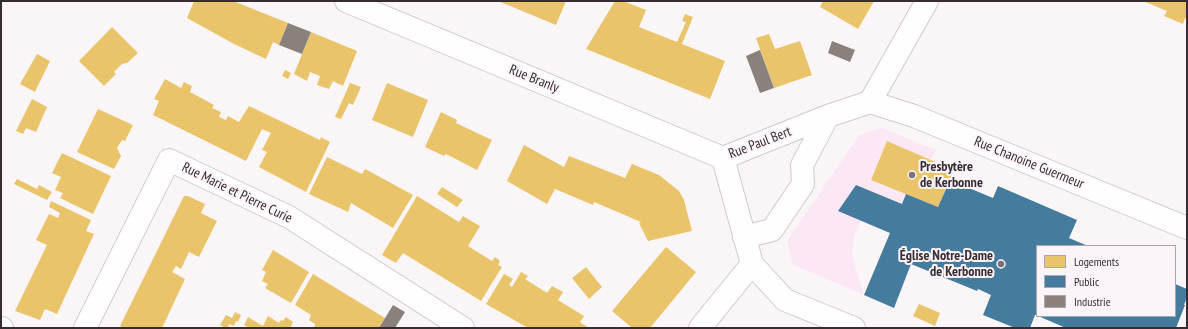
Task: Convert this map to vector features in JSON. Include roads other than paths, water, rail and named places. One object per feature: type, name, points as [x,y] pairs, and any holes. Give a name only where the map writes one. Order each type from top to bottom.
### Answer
[{"type":"street","name":"Rue Branly","points":[[346,1],[723,158]]},
{"type":"street","points":[[870,102],[927,1]]},
{"type":"street","name":"Rue Paul Bert","points":[[752,264],[723,158],[828,116],[870,102]]},
{"type":"street","name":"Rue Chanoine Guermeur","points":[[870,102],[914,116],[1187,228]]},
{"type":"street","name":"Rue Paul Bert","points":[[744,237],[772,230],[803,184],[802,166],[828,116]]},
{"type":"street","name":"Rue Marie et Pierre Curie","points":[[85,328],[169,160],[289,217],[463,328]]},
{"type":"street","points":[[700,328],[752,264],[785,300],[854,328]]},
{"type":"place","name":"Presbytère de Kerbonne","points":[[912,175]]},
{"type":"place","name":"Église Notre-Dame de Kerbonne","points":[[1001,264]]}]
